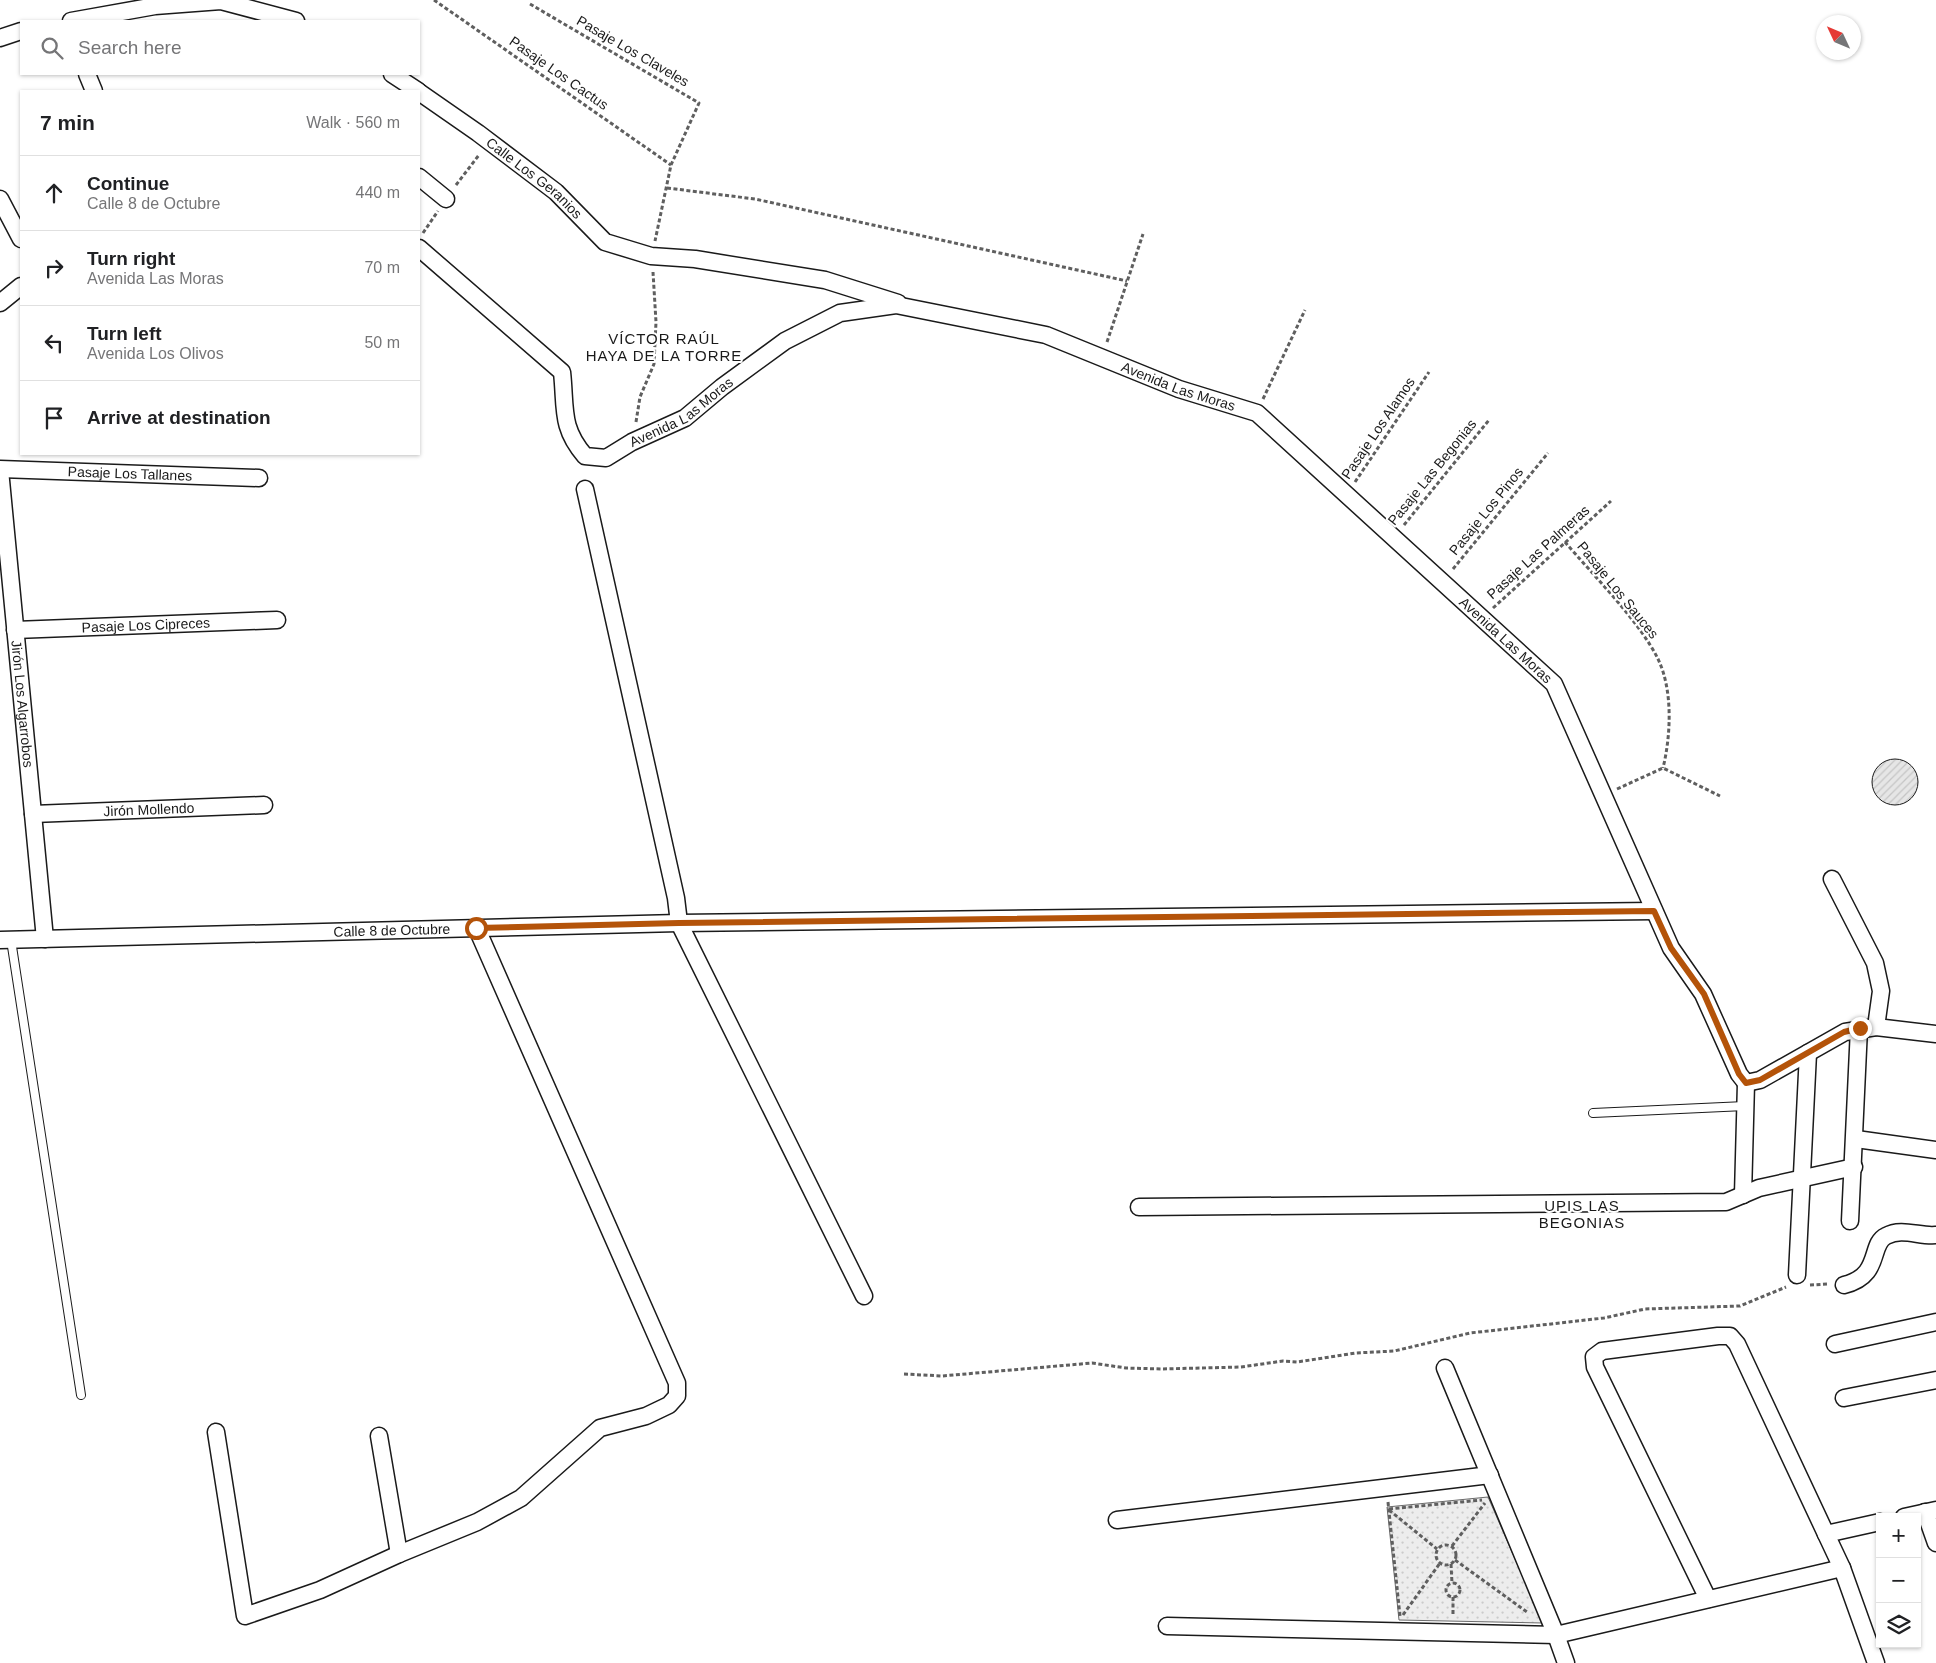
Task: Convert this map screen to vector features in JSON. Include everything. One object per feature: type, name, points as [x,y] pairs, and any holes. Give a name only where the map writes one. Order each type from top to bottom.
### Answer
[{"type":"street","points":[[77,20],[155,6],[221,0],[292,20]]},
{"type":"street","points":[[0,38],[20,31]]},
{"type":"street","points":[[87,75],[94,90]]},
{"type":"street","name":"Calle Los Geranios","points":[[393,75],[415,90]]},
{"type":"street","name":"Calle Los Geranios","points":[[420,93],[478,133],[556,192],[605,242],[652,256],[695,258],[825,280],[919,310]]},
{"type":"street","points":[[420,178],[446,199]]},
{"type":"street","points":[[0,199],[20,237]]},
{"type":"street","name":"Avenida Las Moras","points":[[420,249],[562,372],[566,427],[573,443],[585,456],[606,458],[632,442],[684,418],[722,387],[785,341],[840,313],[896,305],[1046,335],[1179,389],[1257,413],[1480,619],[1554,684],[1671,948],[1704,994],[1739,1074],[1746,1083]]},
{"type":"street","points":[[0,303],[20,287]]},
{"type":"street","name":"Pasaje Los Tallanes","points":[[0,469],[259,478]]},
{"type":"street","name":"Jirón Los Algarrobos","points":[[0,469],[45,939]]},
{"type":"street","points":[[585,489],[676,898],[679,923],[864,1296]]},
{"type":"street","name":"Pasaje Los Cipreces","points":[[15,630],[277,620]]},
{"type":"street","name":"Jirón Mollendo","points":[[33,814],[264,805]]},
{"type":"street","points":[[1832,879],[1875,963],[1881,991],[1876,1027]]},
{"type":"street","name":"Calle 8 de Octubre","points":[[5,940],[679,923],[1654,911]]},
{"type":"street","points":[[216,1432],[245,1616],[320,1590],[399,1554],[477,1522],[521,1498],[600,1428],[646,1416],[669,1405],[676,1396],[677,1383],[476,928]]},
{"type":"street","points":[[1743,1195],[1746,1083],[1760,1080],[1844,1032],[1876,1027],[1936,1034]]},
{"type":"street","points":[[1850,1221],[1856,1139],[1860,1028]]},
{"type":"street","points":[[1797,1282],[1800,1180],[1808,1053]]},
{"type":"street","points":[[1856,1139],[1936,1150]]},
{"type":"street","points":[[1139,1206],[1726,1202],[1759,1188],[1854,1167]]},
{"type":"street","points":[[1844,1285],[1855,1282],[1864,1276],[1872,1264],[1879,1243],[1884,1236],[1905,1232],[1936,1235]]},
{"type":"street","points":[[1835,1344],[1936,1322]]},
{"type":"street","points":[[1708,1599],[1595,1366],[1594,1357],[1602,1351],[1730,1336],[1737,1344],[1842,1568],[1876,1663]]},
{"type":"street","points":[[1445,1368],[1566,1663]]},
{"type":"street","points":[[1844,1398],[1936,1380]]},
{"type":"street","points":[[379,1436],[399,1554]]},
{"type":"street","points":[[1117,1520],[1490,1475]]},
{"type":"street","points":[[1930,1511],[1936,1543]]},
{"type":"street","points":[[1826,1534],[1876,1523]]},
{"type":"street","points":[[1167,1626],[1556,1635],[1842,1568]]},
{"type":"lane","points":[[5,940],[81,1395]]},
{"type":"lane","points":[[1593,1113],[1745,1106]]},
{"type":"path","name":"Pasaje Los Cactus","points":[[434,0],[671,165]]},
{"type":"path","name":"Pasaje Los Claveles","points":[[530,4],[699,103]]},
{"type":"path","points":[[667,188],[755,199],[1127,281]]},
{"type":"path","points":[[1101,357],[1143,234]]},
{"type":"path","points":[[1257,413],[1305,310]]},
{"type":"path","name":"Pasaje Los Alamos","points":[[1346,495],[1428,372]]},
{"type":"path","name":"Pasaje Las Begonias","points":[[1393,539],[1488,420]]},
{"type":"path","name":"Pasaje Los Pinos","points":[[1441,583],[1548,454]]},
{"type":"path","name":"Pasaje Las Palmeras","points":[[1480,619],[1611,501]]},
{"type":"path","name":"Pasaje Los Sauces","points":[[1565,542],[1637,627],[1658,659],[1668,690],[1668,748],[1663,768]]},
{"type":"path","points":[[1602,795],[1663,768],[1720,796]]},
{"type":"path","points":[[904,1374],[942,1376],[1092,1363],[1126,1368],[1162,1369],[1241,1367],[1283,1361],[1297,1362],[1356,1353],[1394,1352],[1470,1333],[1604,1318],[1644,1309],[1740,1306],[1767,1293],[1797,1282],[1844,1285]]},
{"type":"path","points":[[1386,1488],[1400,1619]]},
{"type":"path","points":[[1389,1510],[1487,1499]]},
{"type":"path","points":[[1487,1499],[1491,1508]]},
{"type":"path","points":[[1452,1546],[1487,1499]]},
{"type":"path","points":[[1389,1510],[1437,1549]]},
{"type":"path","points":[[1437,1549],[1447,1544],[1455,1550],[1455,1560],[1451,1564],[1452,1583]]},
{"type":"path","points":[[1437,1549],[1437,1559],[1440,1563]]},
{"type":"path","points":[[1455,1560],[1533,1616]]},
{"type":"path","points":[[1400,1619],[1440,1563]]},
{"type":"path","points":[[1440,1563],[1451,1564]]},
{"type":"path","points":[[1452,1583],[1458,1585],[1459,1594],[1453,1596],[1447,1594],[1447,1586],[1452,1583]]},
{"type":"path","points":[[1453,1596],[1454,1620]]},
{"type":"path","points":[[1400,1619],[1409,1620]]},
{"type":"shaded area","points":[[1488,1497],[1543,1623],[1399,1620],[1387,1507]]},
{"type":"building","points":[[1895,759],[1908,763],[1914,769],[1918,782],[1914,795],[1908,801],[1895,805],[1882,801],[1876,795],[1872,782],[1876,769],[1882,763]]},
{"type":"district","name":"VÍCTOR RAÚL HAYA DE LA TORRE","points":[[664,346]]},
{"type":"district","name":"UPIS LAS BEGONIAS","points":[[1582,1214]]},
{"type":"route","points":[[476,928],[679,923],[1654,911],[1671,948],[1704,994],[1739,1074],[1746,1083],[1760,1080],[1844,1032],[1860,1028]]}]
